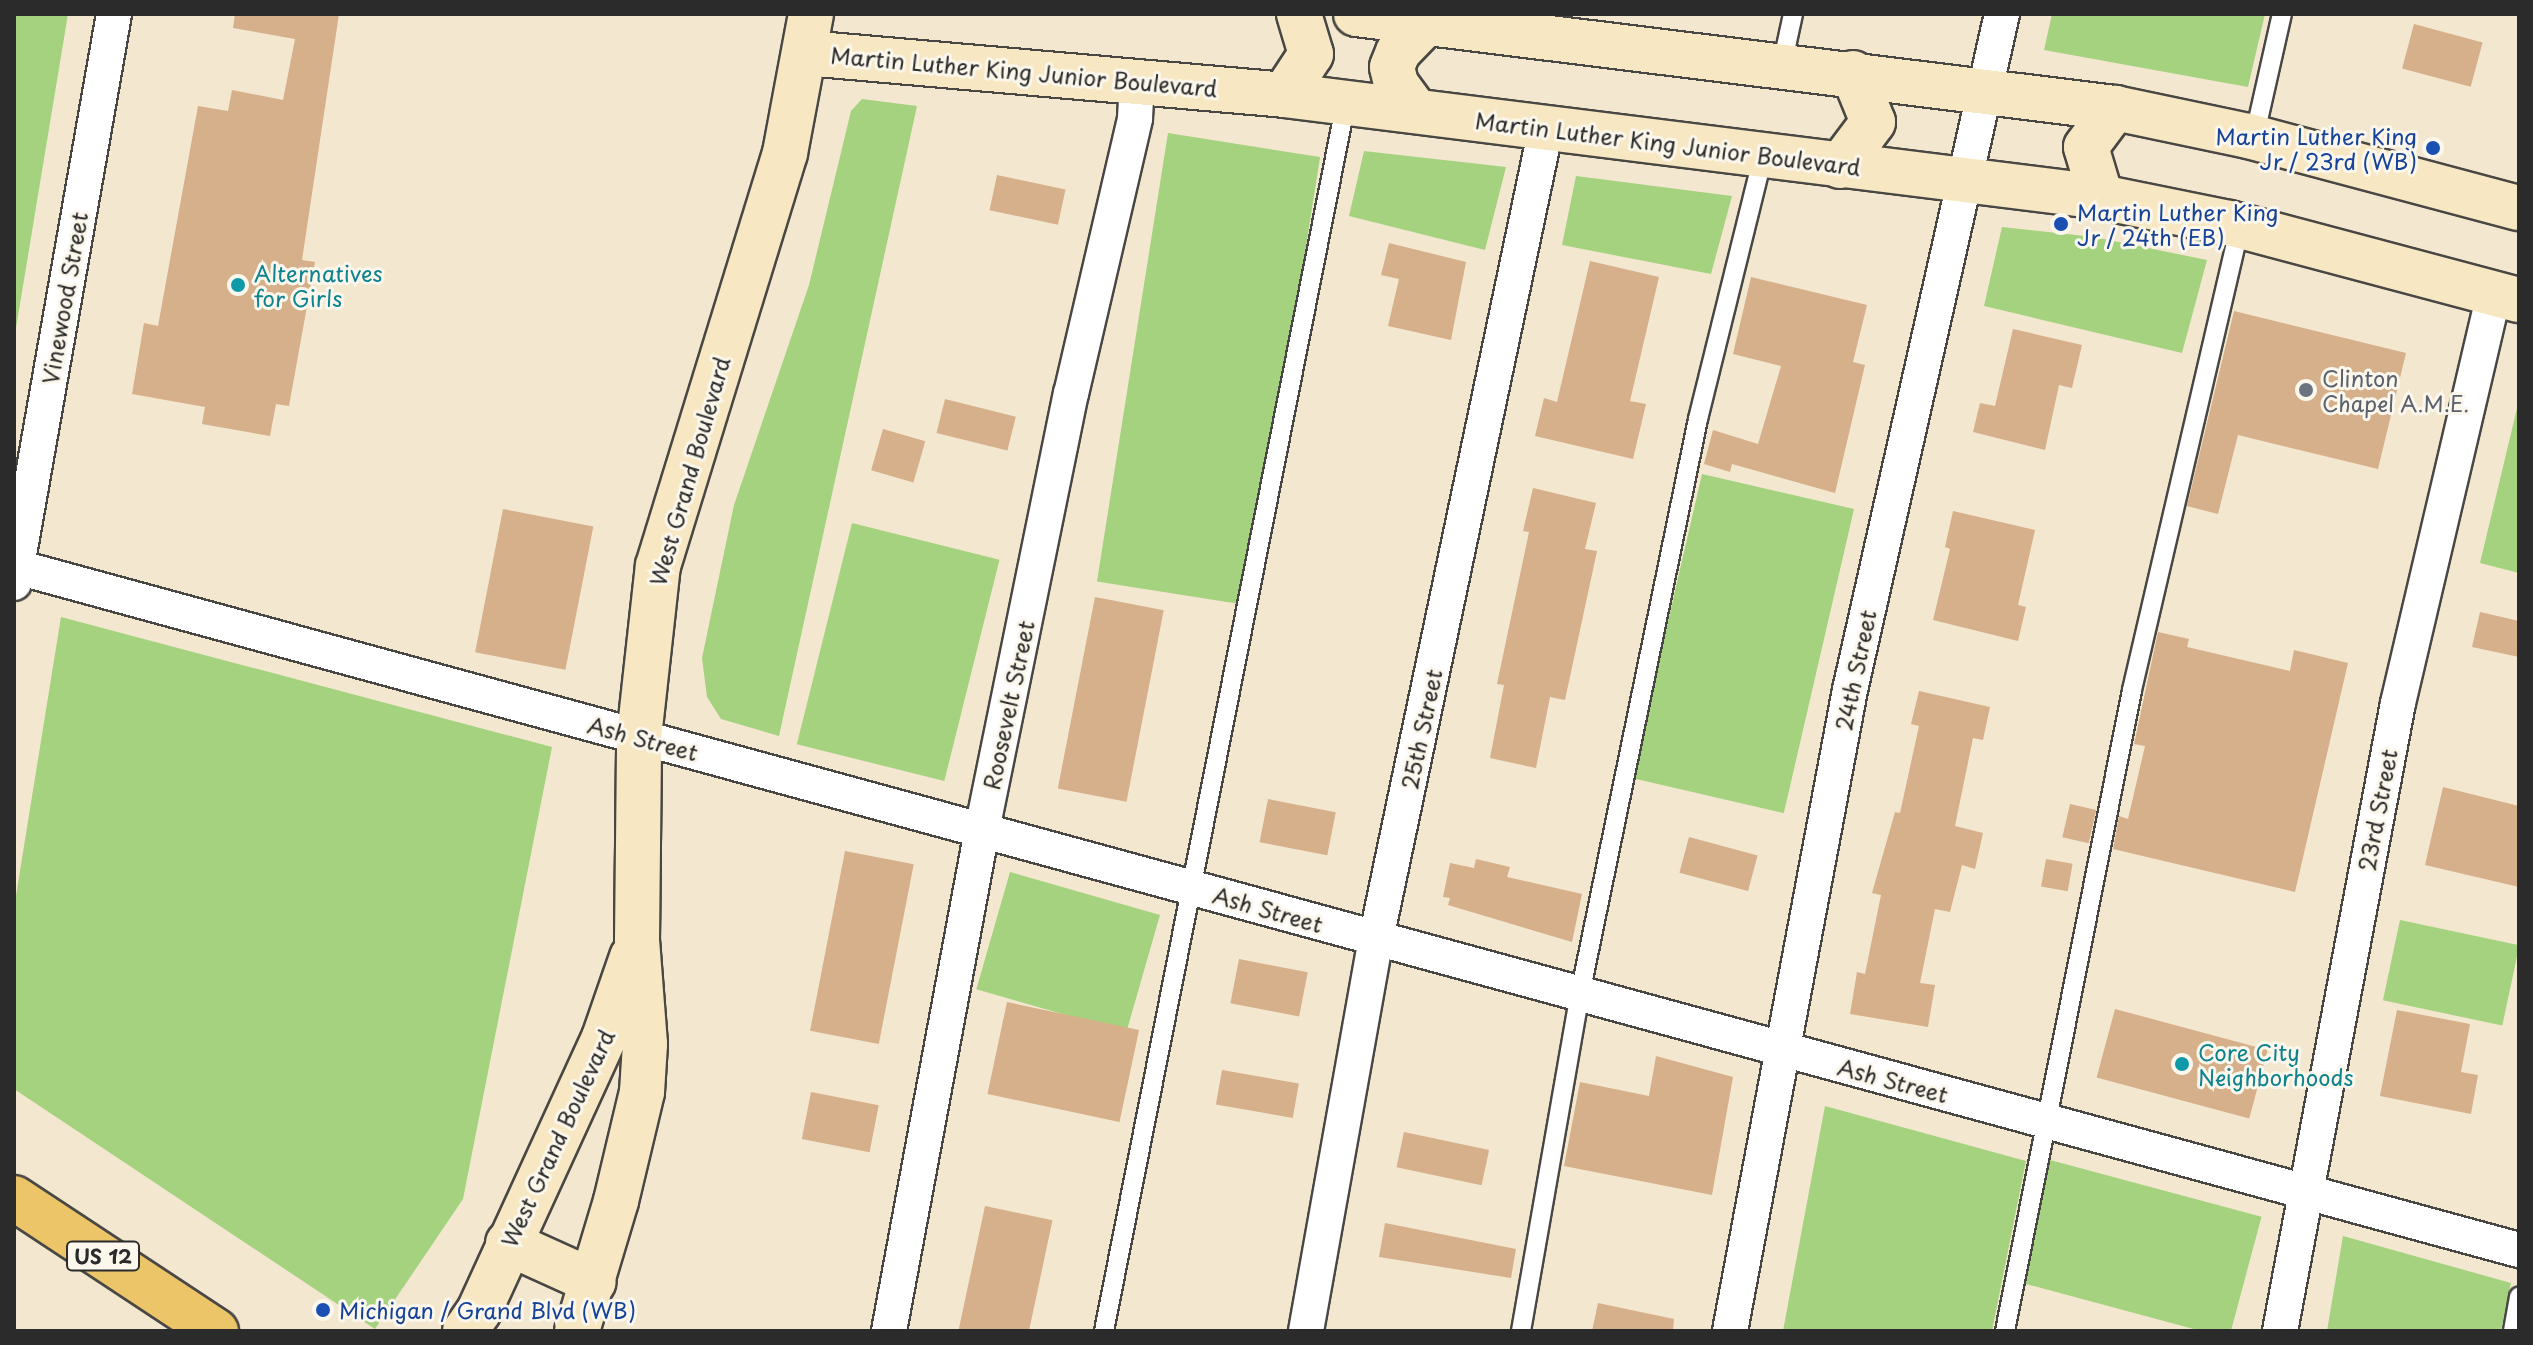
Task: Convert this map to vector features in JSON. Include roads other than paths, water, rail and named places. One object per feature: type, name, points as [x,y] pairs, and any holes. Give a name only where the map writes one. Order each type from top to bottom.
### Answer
[{"type":"main road","points":[[1284,95],[1311,54],[1299,14]]},
{"type":"main road","points":[[1362,14],[1426,23],[1570,27],[1782,65],[2115,108],[2254,138],[2518,203]]},
{"type":"main road","points":[[1415,110],[1396,84],[1392,67],[1398,52],[1426,23]]},
{"type":"main road","name":"Martin Luther King Junior Boulevard","points":[[809,33],[1137,81],[1415,110],[2101,197],[2240,226],[2507,297]]},
{"type":"main road","name":"West Grand Boulevard","points":[[577,1331],[594,1282],[642,1092],[645,1044],[637,940],[639,737],[658,566],[766,220],[809,33]]},
{"type":"main road","points":[[1840,166],[1873,122],[1853,73]]},
{"type":"main road","points":[[2101,197],[2086,147],[2115,108]]},
{"type":"main road","name":"West Grand Boulevard","points":[[465,1331],[479,1311],[604,1038],[637,940]]},
{"type":"main road","name":"US 12","points":[[14,1198],[216,1331]]},
{"type":"main road","points":[[508,1243],[594,1282]]},
{"type":"street","name":"Vinewood Street","points":[[15,575],[114,14]]},
{"type":"street","name":"24th Street","points":[[1730,1331],[1780,1049],[1850,690],[2002,14]]},
{"type":"street","name":"Roosevelt Street","points":[[889,1331],[982,830],[1071,394],[1135,118],[1137,81]]},
{"type":"street","name":"25th Street","points":[[1306,1331],[1376,939],[1546,128]]},
{"type":"street","name":"23rd Street","points":[[2280,1331],[2398,703],[2507,297]]},
{"type":"street","name":"Ash Street","points":[[15,575],[639,737],[2519,1250]]},
{"type":"lane","points":[[1782,65],[1793,14]]},
{"type":"lane","points":[[2254,138],[2282,14]]},
{"type":"lane","points":[[1104,1331],[1346,102]]},
{"type":"lane","points":[[1521,1331],[1580,994],[1698,419],[1763,156]]},
{"type":"lane","points":[[2005,1331],[2043,1121],[2132,690],[2240,226]]},
{"type":"lane","points":[[2513,1331],[2519,1297]]},
{"type":"place","name":"Martin Luther King Jr / 23rd (WB)","points":[[2433,148]]},
{"type":"place","name":"Martin Luther King Jr / 24th (EB)","points":[[2061,224]]},
{"type":"place","name":"Alternatives for Girls","points":[[238,285]]},
{"type":"place","name":"Clinton Chapel A.M.E.","points":[[2306,390]]},
{"type":"place","name":"Core City Neighborhoods","points":[[2182,1064]]},
{"type":"place","name":"Michigan / Grand Blvd (WB)","points":[[323,1310]]}]
